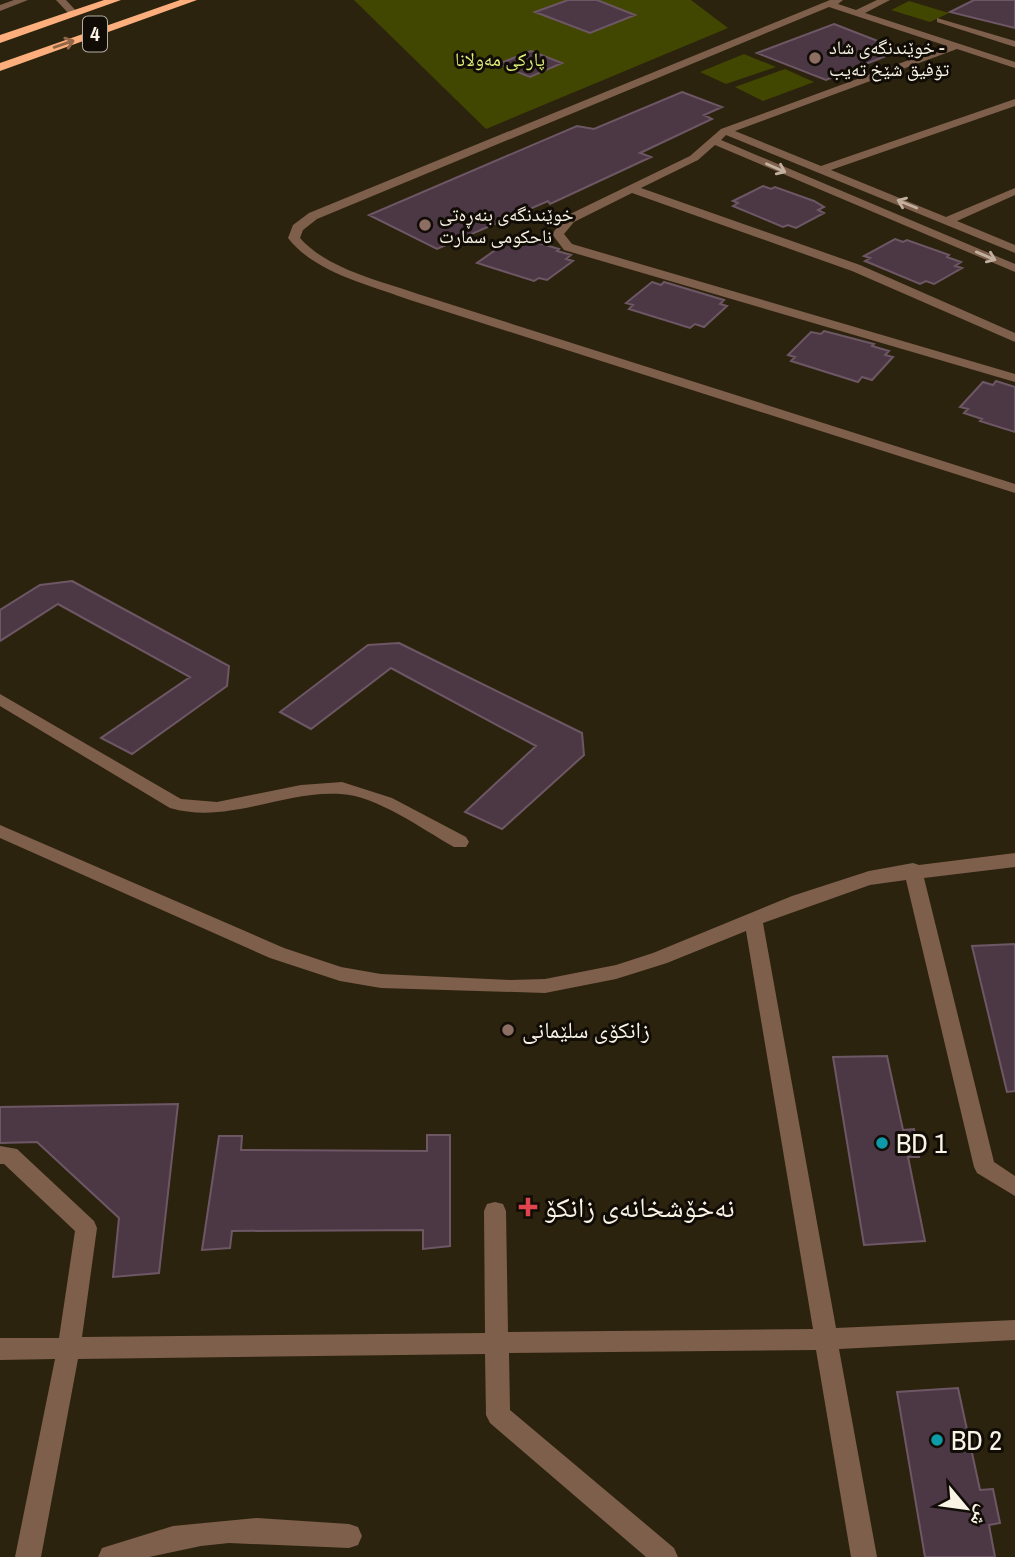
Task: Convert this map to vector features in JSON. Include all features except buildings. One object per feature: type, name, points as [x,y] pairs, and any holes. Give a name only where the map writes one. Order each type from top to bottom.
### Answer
[{"type":"highway","name":"4","points":[[0,39],[115,0]]},
{"type":"highway","name":"4","points":[[0,67],[191,0]]},
{"type":"street","points":[[0,8],[23,0]]},
{"type":"street","points":[[61,0],[74,14]]},
{"type":"street","points":[[844,0],[1015,55]]},
{"type":"street","points":[[856,13],[885,0]]},
{"type":"street","points":[[1015,65],[856,13],[834,2],[313,216],[297,228],[294,238],[300,246],[318,257],[414,297],[1015,489]]},
{"type":"street","points":[[940,20],[1015,44]]},
{"type":"street","points":[[957,46],[724,131],[694,158],[570,219],[558,234],[568,247],[1015,378]]},
{"type":"street","points":[[821,170],[1015,102]]},
{"type":"street","points":[[724,131],[1015,249]]},
{"type":"street","points":[[714,141],[1015,268]]},
{"type":"street","points":[[834,193],[855,184]]},
{"type":"street","points":[[632,189],[856,268],[1015,338]]},
{"type":"street","points":[[947,220],[1015,191]]},
{"type":"street","points":[[0,699],[176,804],[206,808],[320,789],[352,789],[460,842]]},
{"type":"street","points":[[0,831],[277,953],[340,974],[381,981],[511,987],[545,986],[583,980],[660,958],[752,919],[869,878],[913,870],[1015,860]]},
{"type":"street","points":[[913,870],[985,1167],[1015,1187]]},
{"type":"street","points":[[752,919],[864,1557]]},
{"type":"street","points":[[0,1154],[9,1155],[86,1228],[69,1347],[28,1557]]},
{"type":"street","points":[[495,1211],[498,1415],[665,1557]]},
{"type":"street","points":[[0,1349],[827,1339],[1015,1330]]},
{"type":"street","points":[[111,1557],[162,1539],[209,1530],[255,1528],[349,1536]]},
{"type":"green space","name":"پارکی مەولانا","points":[[354,0],[691,0],[728,28],[486,129]]},
{"type":"green space","points":[[909,1],[949,13],[930,22],[891,10]]},
{"type":"green space","points":[[744,54],[776,67],[726,84],[700,72]]},
{"type":"green space","points":[[785,69],[814,82],[763,101],[735,87]]},
{"type":"place","name":"خوێندنگەی شاد - تۆفیق شێخ تەیب","points":[[815,58]]},
{"type":"place","name":"خوێندنگەی بنەڕەتی ناحکومی سمارت","points":[[425,225]]},
{"type":"place","name":"زانکۆی سلێمانی","points":[[508,1030]]},
{"type":"place","name":"BD 1","points":[[882,1143]]},
{"type":"place","name":"نەخۆشخانەی زانکۆ","points":[[528,1207]]},
{"type":"place","name":"BD 2","points":[[937,1440]]}]
